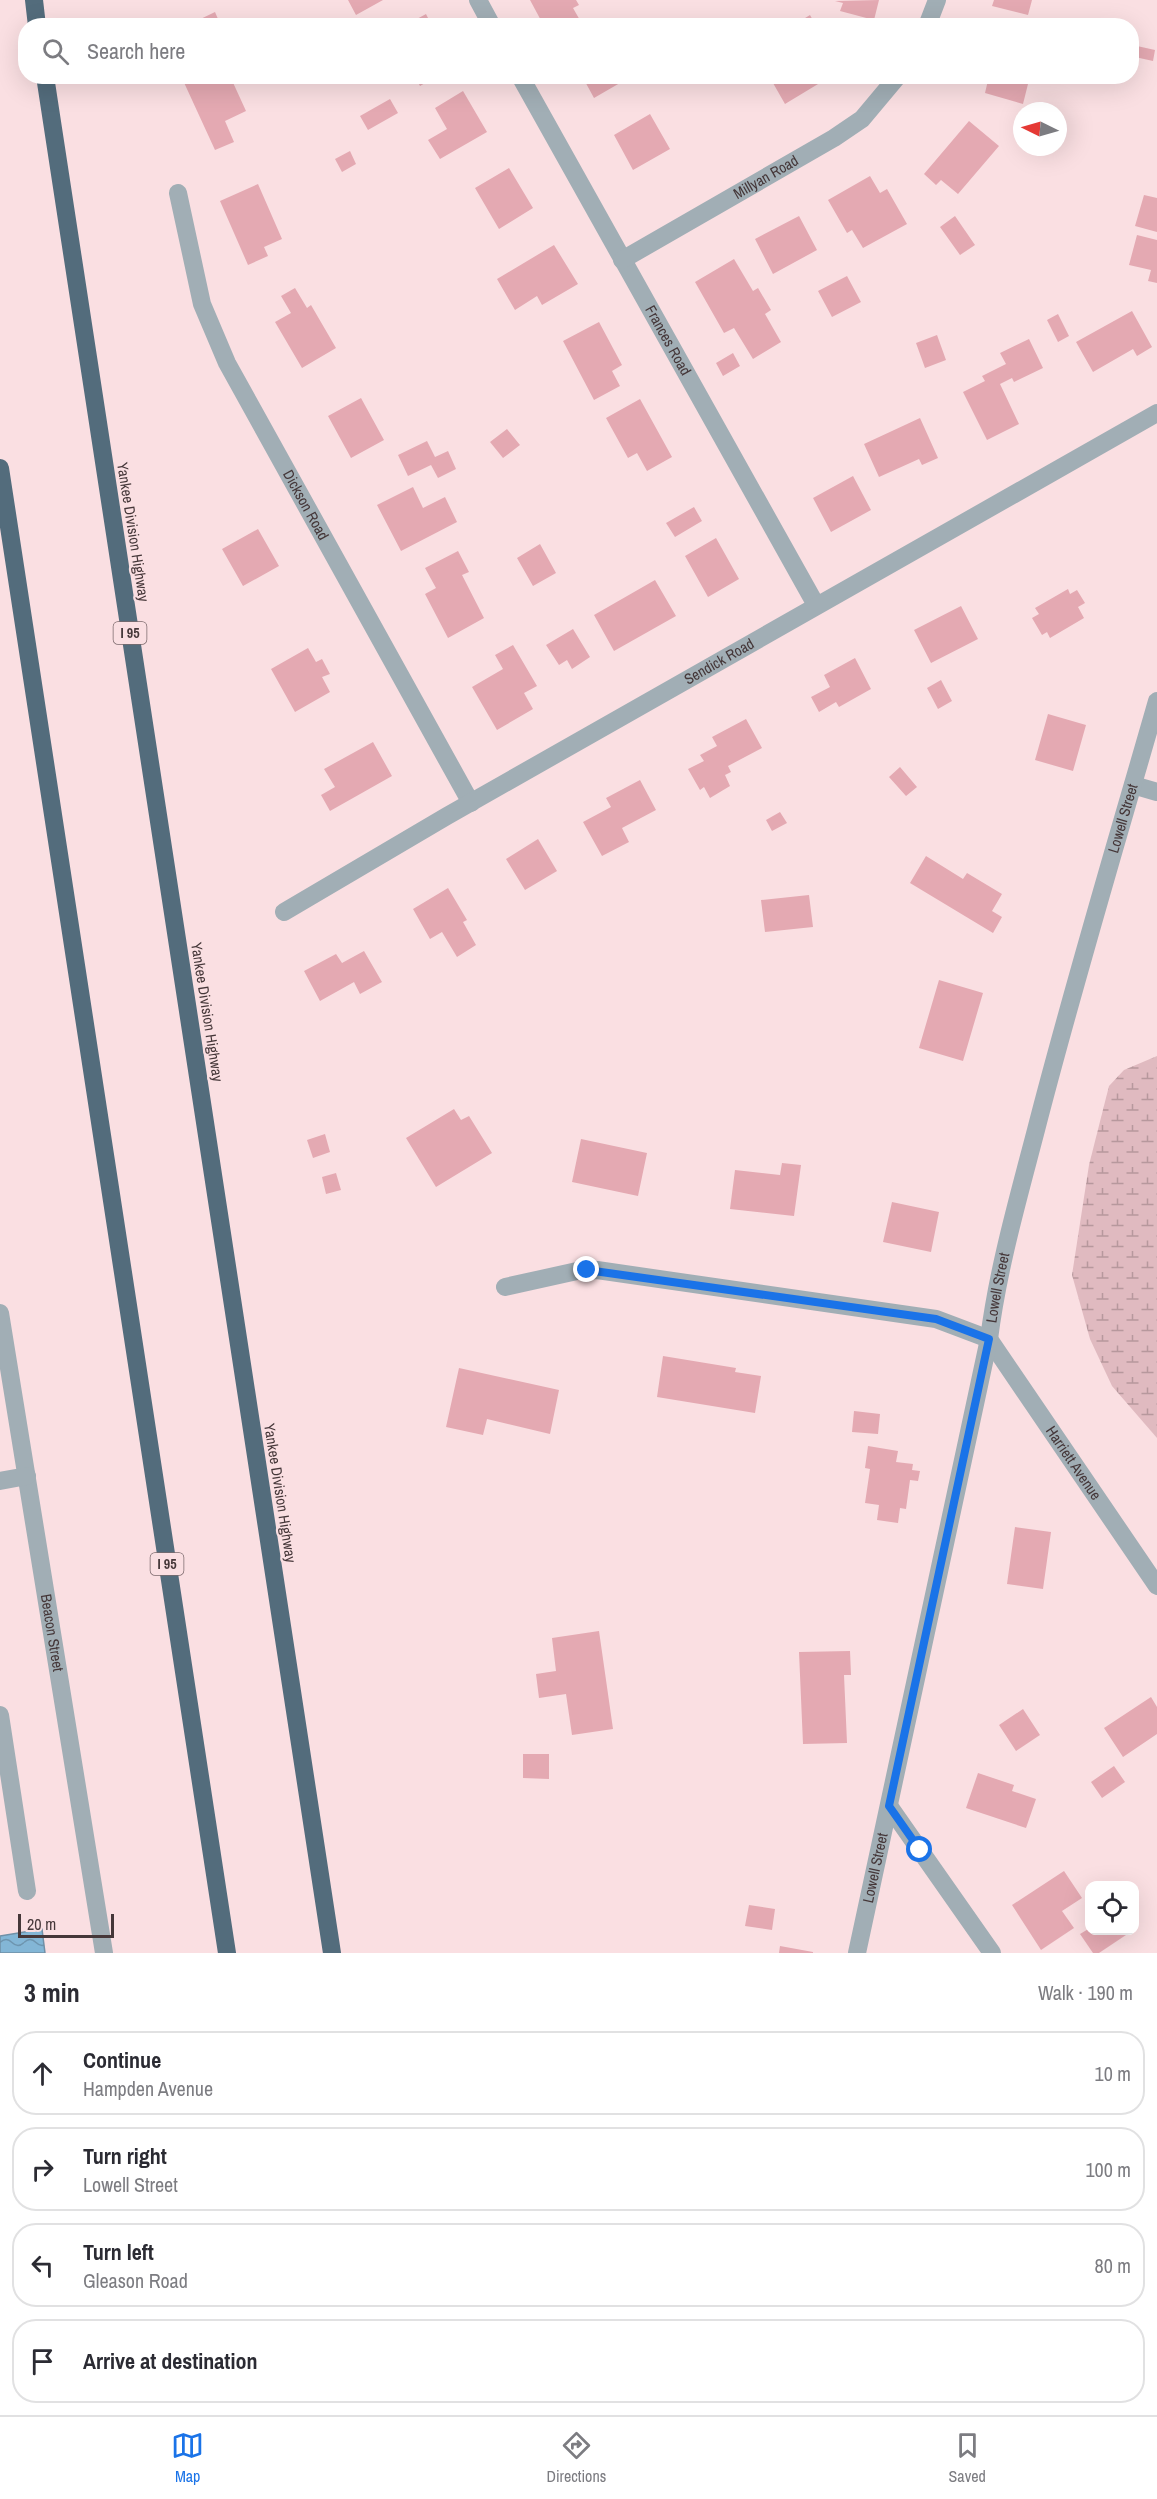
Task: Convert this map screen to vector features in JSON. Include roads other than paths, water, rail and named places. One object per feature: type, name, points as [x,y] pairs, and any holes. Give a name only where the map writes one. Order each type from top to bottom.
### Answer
[{"type":"highway","points":[[34,0],[37,18]]},
{"type":"highway","name":"Yankee Division Highway","points":[[46,84],[332,1953]]},
{"type":"highway","name":"I 95","points":[[0,468],[227,1953]]},
{"type":"street","points":[[478,0],[488,18]]},
{"type":"street","points":[[930,18],[937,0]]},
{"type":"street","name":"Frances Road","points":[[524,84],[816,605]]},
{"type":"street","name":"Millyan Road","points":[[622,260],[834,138],[862,119],[891,84]]},
{"type":"street","name":"Dickson Road","points":[[178,193],[196,283],[210,327],[227,363],[471,803]]},
{"type":"street","name":"Sendick Road","points":[[284,912],[816,605],[1157,413]]},
{"type":"street","name":"Lowell Street","points":[[857,1953],[989,1339],[994,1296],[1040,1112],[1157,701]]},
{"type":"street","points":[[1133,785],[1157,792]]},
{"type":"street","points":[[506,1287],[577,1271],[597,1270],[936,1319],[989,1339]]},
{"type":"street","name":"Beacon Street","points":[[0,1313],[104,1953]]},
{"type":"street","name":"Harriett Avenue","points":[[989,1339],[1157,1586]]},
{"type":"street","points":[[0,1481],[27,1476]]},
{"type":"street","points":[[0,1715],[27,1891]]},
{"type":"street","points":[[889,1806],[992,1953]]},
{"type":"water","points":[[42,1929],[45,1953],[0,1953],[0,1936]]}]
